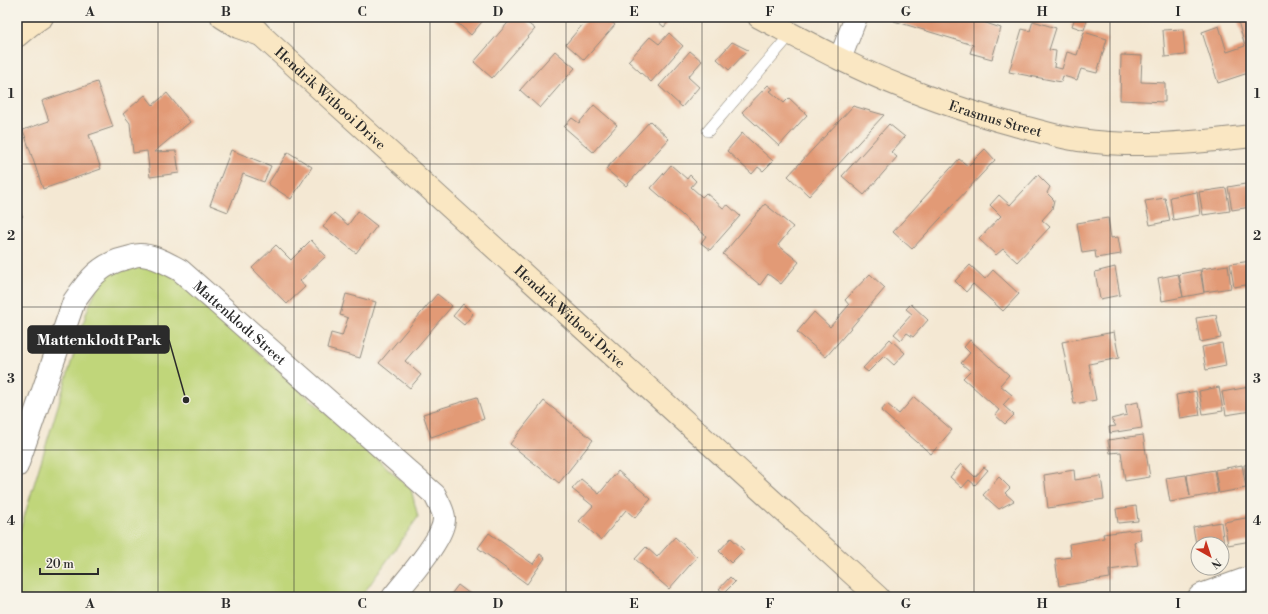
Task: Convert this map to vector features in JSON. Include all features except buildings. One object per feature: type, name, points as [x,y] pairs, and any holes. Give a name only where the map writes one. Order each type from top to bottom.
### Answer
[{"type":"main road","points":[[17,36],[42,17]]},
{"type":"main road","name":"Hendrik Witbooi Drive","points":[[222,17],[238,27],[261,35]]},
{"type":"main road","name":"Hendrik Witbooi Drive","points":[[245,17],[261,35],[878,597]]},
{"type":"main road","name":"Erasmus Street","points":[[759,17],[899,86],[974,114],[1050,134],[1079,140],[1127,144],[1209,141],[1251,136]]},
{"type":"street","points":[[840,58],[856,17]]},
{"type":"street","name":"Mattenklodt Street","points":[[17,466],[74,301],[84,286],[107,264],[114,261],[140,255],[160,260],[180,270],[435,495],[444,517],[443,527],[437,540],[393,597]]},
{"type":"street","points":[[1199,597],[1251,577]]},
{"type":"lane","points":[[708,131],[791,34]]},
{"type":"green space","points":[[107,264],[154,267],[170,274],[411,489],[418,517],[361,597],[17,597],[17,540],[87,311]]},
{"type":"place","name":"Mattenklodt Park","points":[[186,400]]}]
